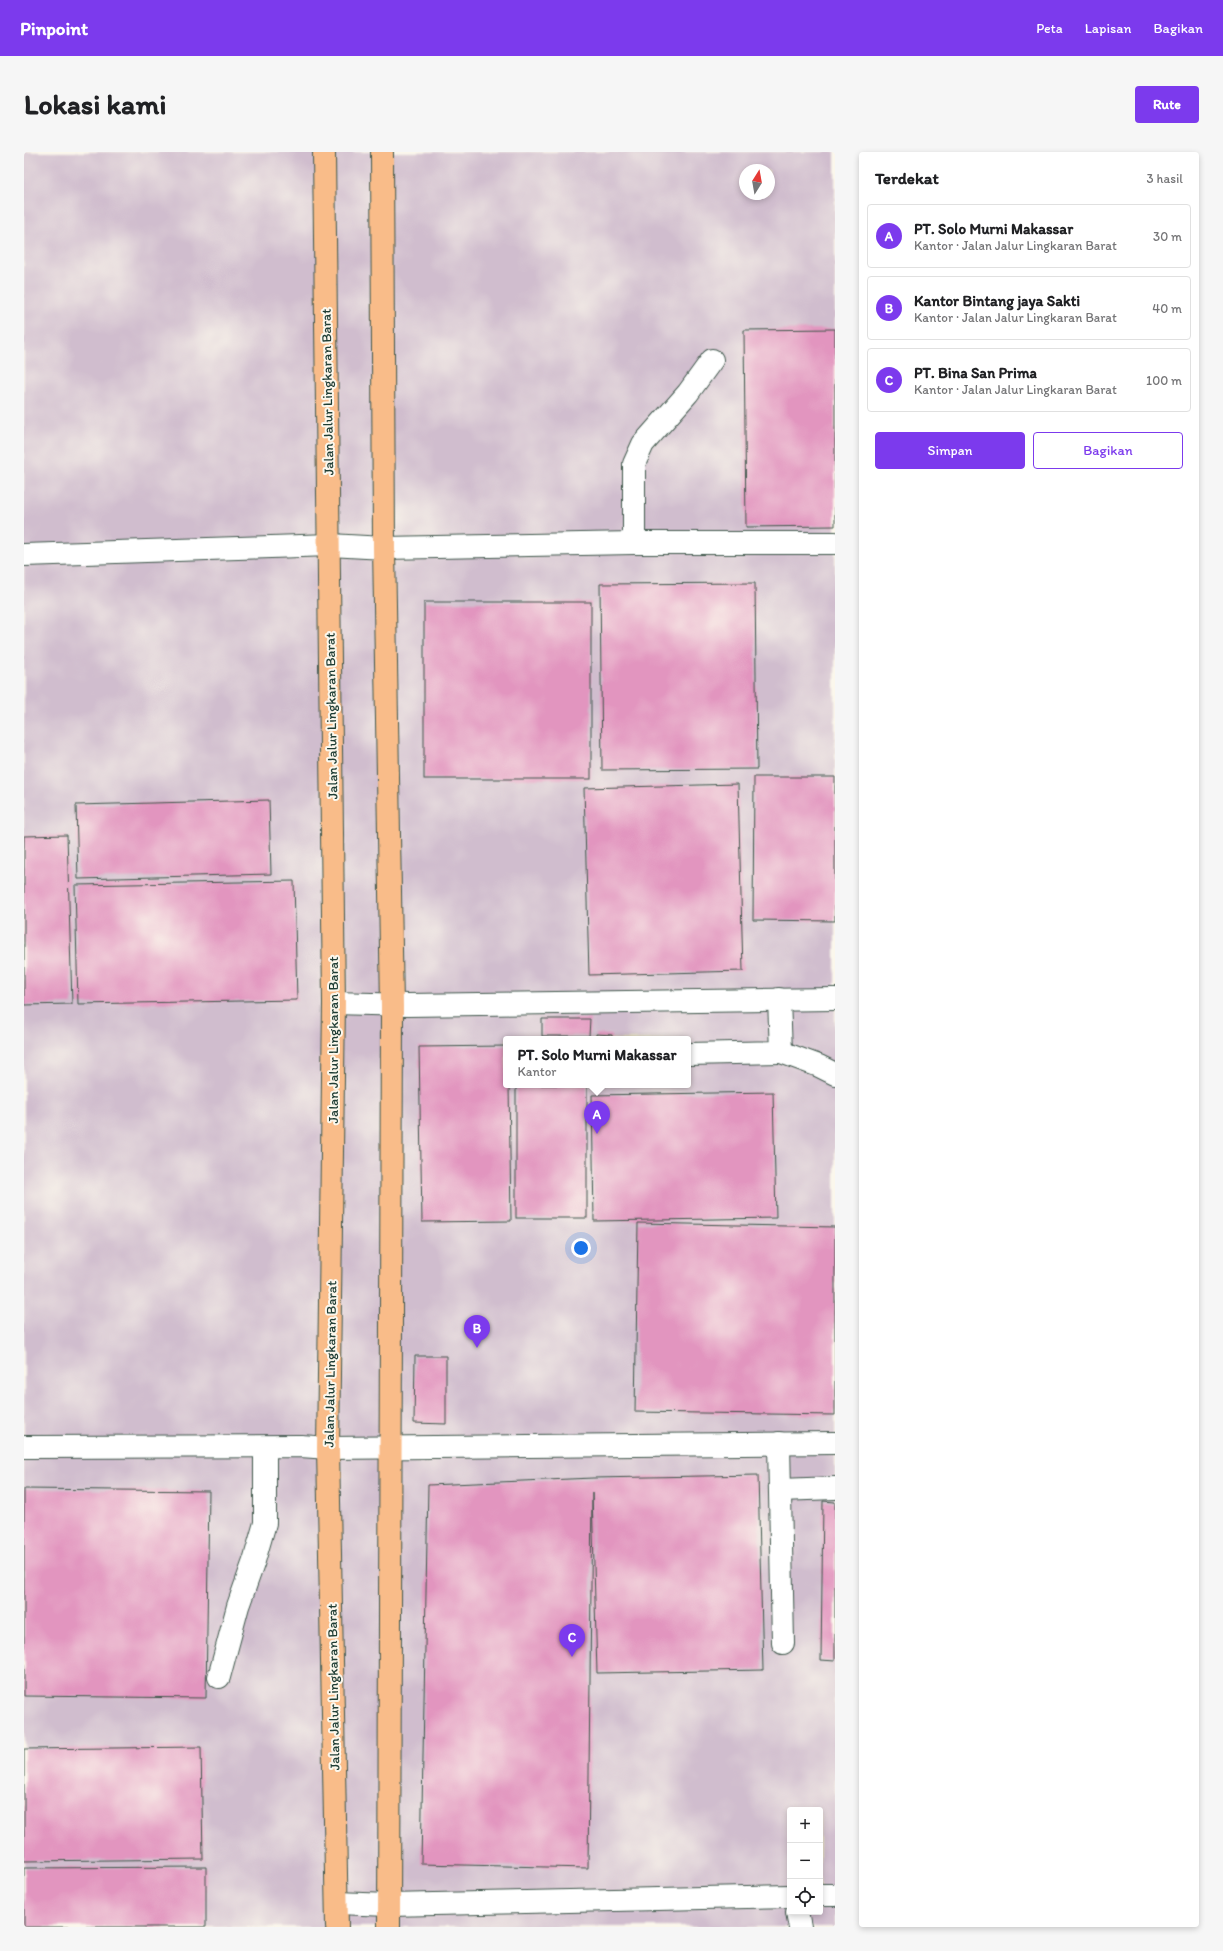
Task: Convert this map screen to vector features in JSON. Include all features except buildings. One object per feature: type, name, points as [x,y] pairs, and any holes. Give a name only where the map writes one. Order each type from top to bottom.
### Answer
[{"type":"main road","name":"Jalan Jalur Lingkaran Barat","points":[[324,152],[330,545],[334,1003],[328,1448],[337,1927]]},
{"type":"main road","points":[[382,152],[384,548],[392,1006],[389,1447],[389,1927]]},
{"type":"street","points":[[634,543],[634,464],[643,444],[688,393],[712,360]]},
{"type":"street","points":[[24,555],[330,545],[384,548],[634,543],[835,543]]},
{"type":"street","points":[[779,999],[781,1052]]},
{"type":"street","points":[[334,1003],[392,1006],[835,999]]},
{"type":"street","points":[[691,1054],[781,1052],[819,1066],[835,1074]]},
{"type":"street","points":[[779,1443],[783,1643]]},
{"type":"street","points":[[24,1447],[265,1446],[328,1448],[835,1443]]},
{"type":"street","points":[[219,1678],[238,1606],[254,1561],[265,1523],[265,1446]]},
{"type":"street","points":[[780,1490],[835,1488]]},
{"type":"street","points":[[823,1895],[835,1895]]},
{"type":"street","points":[[337,1903],[389,1905],[787,1896]]},
{"type":"street","points":[[797,1915],[800,1927]]},
{"type":"shaded area","points":[[24,152],[835,152],[835,1927],[24,1927]]},
{"type":"place","name":"PT. Solo Murni Makassar","points":[[597,1134]]},
{"type":"place","name":"Kantor Bintang jaya Sakti","points":[[477,1348]]},
{"type":"place","name":"PT. Bina San Prima","points":[[572,1657]]}]
